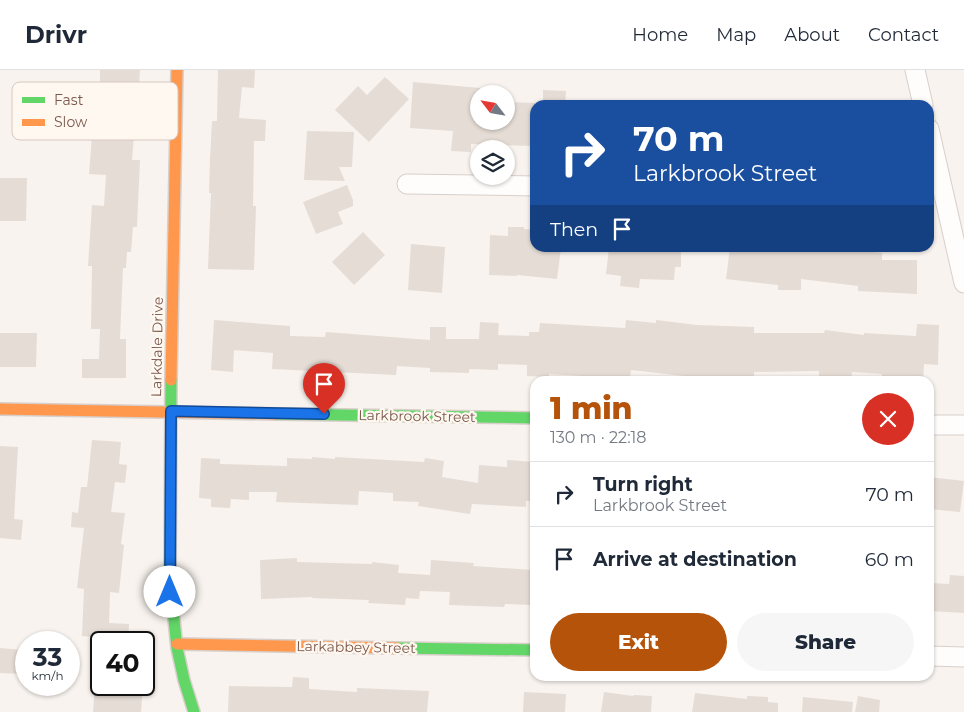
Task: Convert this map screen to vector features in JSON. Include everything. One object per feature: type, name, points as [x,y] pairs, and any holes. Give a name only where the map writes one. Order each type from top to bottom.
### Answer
[{"type":"street","points":[[915,70],[922,100]]},
{"type":"street","name":"Larkdale Drive","points":[[176,140],[170,592],[172,622],[180,664],[194,712]]},
{"type":"street","points":[[934,175],[936,194],[964,283]]},
{"type":"street","points":[[408,184],[530,186]]},
{"type":"street","name":"Larkbrook Street","points":[[0,409],[530,418]]},
{"type":"street","points":[[934,425],[964,425]]},
{"type":"street","name":"Larkabbey Street","points":[[177,644],[530,650]]},
{"type":"street","points":[[934,656],[964,657]]},
{"type":"building","points":[[100,70],[140,70],[139,82],[100,82]]},
{"type":"building","points":[[218,70],[255,70],[254,88],[242,87],[239,118],[266,120],[265,141],[254,141],[253,206],[256,206],[254,270],[208,269],[211,193],[209,193],[210,159],[212,121],[217,121]]},
{"type":"building","points":[[385,77],[409,99],[369,142],[335,110],[358,86],[367,95]]},
{"type":"building","points":[[413,82],[470,87],[470,130],[515,130],[515,102],[530,103],[530,146],[515,145],[515,140],[470,140],[470,152],[451,151],[453,131],[410,128]]},
{"type":"building","points":[[543,90],[566,91],[565,100],[543,100]]},
{"type":"building","points":[[307,131],[354,132],[352,167],[339,167],[345,181],[304,180]]},
{"type":"building","points":[[92,140],[134,140],[132,160],[140,160],[137,227],[133,227],[131,252],[127,252],[126,268],[123,268],[120,339],[126,339],[126,378],[82,378],[82,359],[99,359],[100,329],[91,329],[92,266],[88,266],[92,205],[104,206],[106,175],[89,174]]},
{"type":"building","points":[[0,178],[27,178],[26,221],[0,221]]},
{"type":"building","points":[[347,185],[353,200],[353,206],[338,212],[343,224],[316,234],[303,202]]},
{"type":"building","points":[[508,227],[524,227],[524,229],[530,230],[530,252],[560,252],[557,279],[517,275],[489,275],[490,235],[508,236]]},
{"type":"building","points":[[363,232],[385,255],[354,285],[332,262]]},
{"type":"building","points":[[411,244],[445,247],[442,293],[408,290]]},
{"type":"building","points":[[609,252],[681,252],[681,267],[675,267],[674,280],[640,279],[639,288],[620,286],[621,276],[606,274]]},
{"type":"building","points":[[729,252],[874,252],[882,253],[882,260],[917,260],[917,294],[858,291],[858,286],[801,279],[801,290],[778,290],[778,285],[726,279]]},
{"type":"building","points":[[214,320],[290,326],[290,336],[325,337],[326,332],[430,340],[430,327],[446,327],[446,339],[479,339],[480,322],[499,323],[498,335],[529,336],[529,332],[539,332],[540,323],[625,328],[626,320],[656,323],[656,320],[697,325],[754,327],[754,333],[824,333],[825,330],[864,335],[864,333],[916,336],[917,324],[939,325],[938,365],[924,364],[923,376],[882,376],[882,374],[852,372],[852,376],[819,376],[819,371],[754,372],[754,376],[684,376],[631,370],[630,376],[549,374],[549,376],[530,376],[527,376],[527,365],[498,364],[498,370],[469,369],[469,373],[430,372],[430,368],[397,366],[396,375],[272,369],[273,353],[234,350],[233,372],[211,370]]},
{"type":"building","points":[[0,333],[37,333],[36,367],[0,367]]},
{"type":"building","points":[[92,440],[121,442],[119,464],[127,465],[125,483],[115,482],[111,512],[125,513],[121,544],[124,545],[119,593],[110,592],[109,623],[129,624],[129,631],[90,631],[90,637],[82,636],[84,589],[77,588],[84,528],[71,527],[72,512],[78,513],[81,487],[87,487]]},
{"type":"building","points":[[0,446],[18,447],[14,519],[23,520],[21,540],[0,538]]},
{"type":"building","points":[[312,457],[335,459],[335,457],[424,462],[425,458],[444,461],[442,477],[478,483],[479,465],[507,467],[507,460],[530,462],[530,501],[526,501],[526,507],[472,504],[470,514],[418,506],[419,502],[393,501],[393,493],[359,491],[358,505],[276,502],[277,492],[249,492],[249,500],[231,499],[230,508],[211,507],[211,499],[199,498],[201,458],[220,459],[220,464],[287,466],[287,458],[312,459]]},
{"type":"building","points":[[934,478],[964,481],[960,512],[934,509]]},
{"type":"building","points":[[297,558],[297,562],[372,564],[372,562],[399,565],[398,573],[430,575],[431,560],[474,563],[473,566],[530,570],[530,605],[505,604],[504,607],[449,605],[450,592],[420,591],[419,599],[406,598],[405,605],[368,603],[369,600],[312,597],[261,599],[260,560]]},
{"type":"building","points":[[950,575],[964,576],[964,613],[934,611],[934,583],[949,584]]},
{"type":"building","points":[[0,648],[15,649],[15,674],[0,673]]},
{"type":"building","points":[[293,677],[309,678],[309,689],[357,692],[357,688],[429,691],[427,712],[228,712],[229,686],[292,687]]},
{"type":"building","points":[[524,692],[566,694],[565,712],[523,712]]},
{"type":"building","points":[[604,692],[633,696],[652,696],[651,712],[601,712]]},
{"type":"building","points":[[695,693],[747,699],[747,696],[768,697],[768,702],[778,703],[778,712],[692,712]]},
{"type":"building","points":[[94,696],[142,696],[141,712],[93,712]]},
{"type":"building","points":[[858,696],[880,700],[879,712],[855,712]]},
{"type":"building","points":[[803,697],[853,702],[852,712],[802,712]]},
{"type":"traffic: fast","points":[[171,380],[170,582],[177,648],[194,712]]},
{"type":"traffic: fast","points":[[276,414],[530,418]]},
{"type":"traffic: fast","points":[[397,648],[530,650]]},
{"type":"traffic: slow","points":[[177,70],[177,82]]},
{"type":"traffic: slow","points":[[171,380],[176,140]]},
{"type":"traffic: slow","points":[[0,409],[276,414]]},
{"type":"traffic: slow","points":[[177,644],[397,648]]},
{"type":"route","points":[[170,592],[171,411],[324,414]]}]
